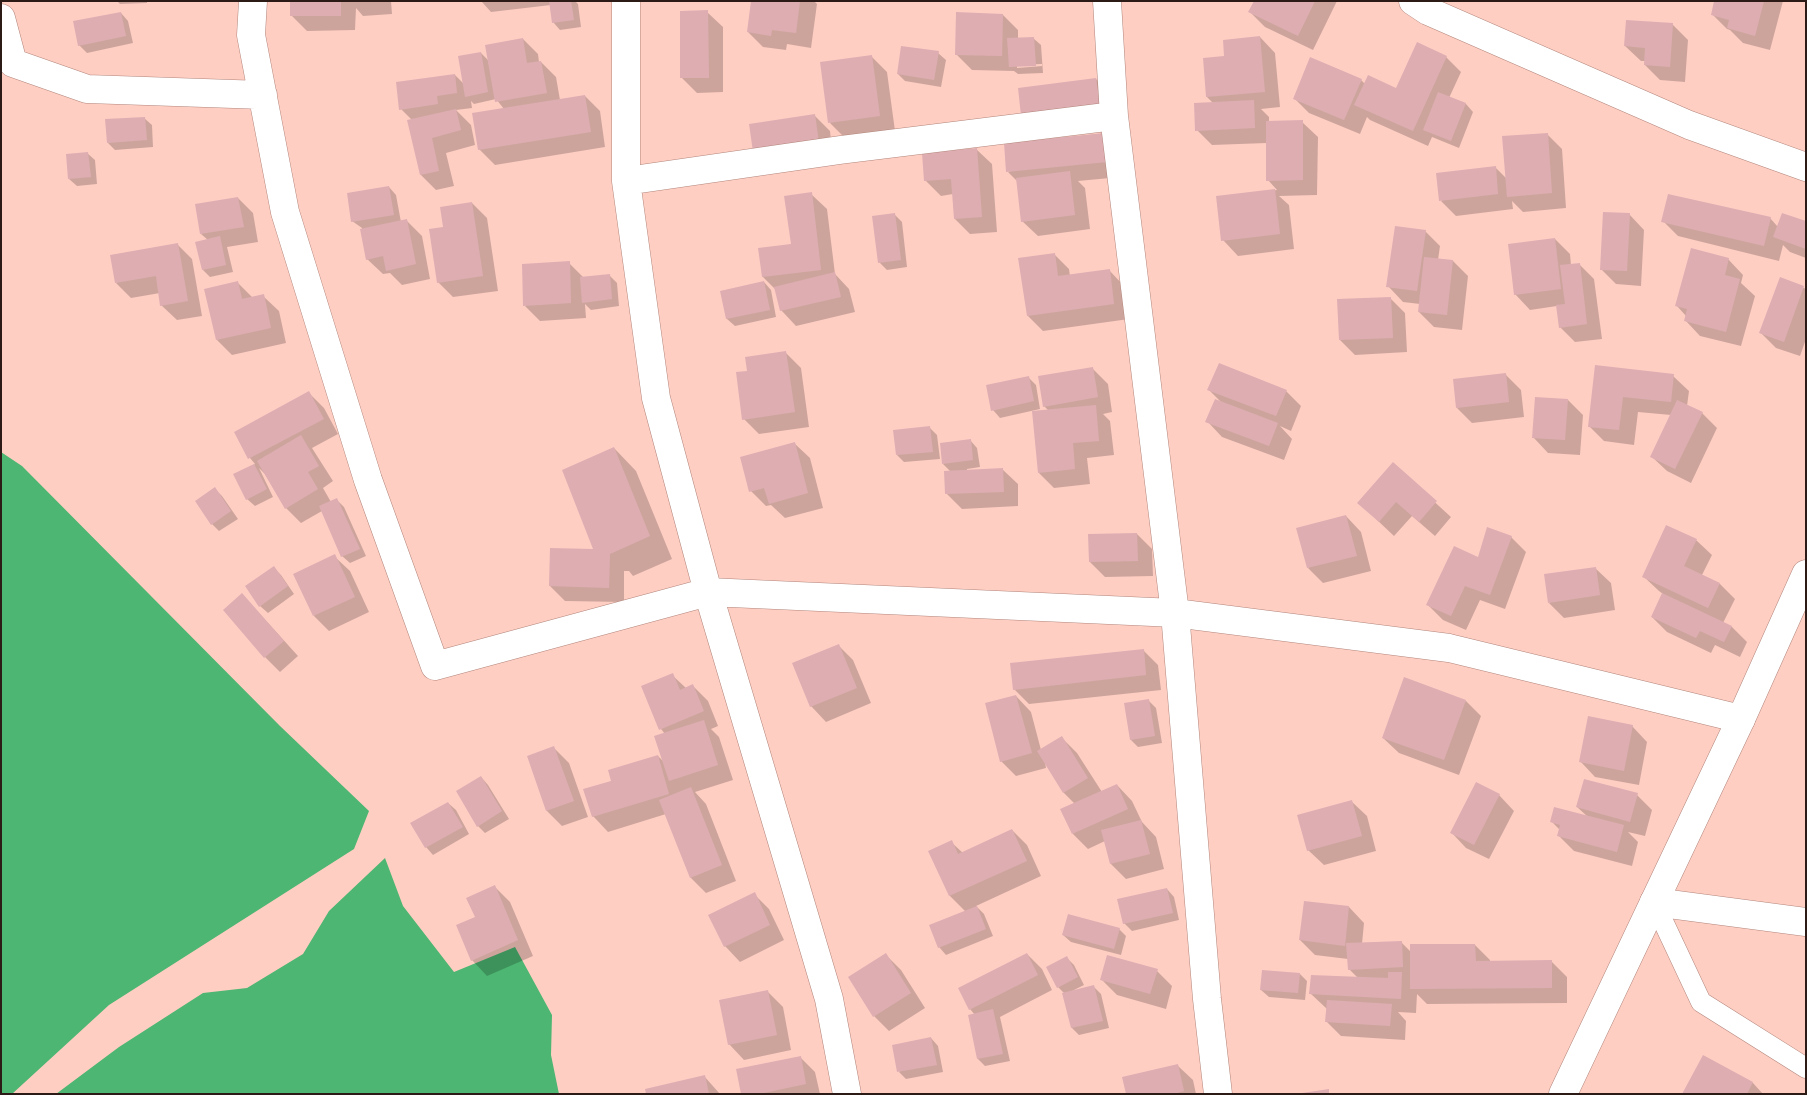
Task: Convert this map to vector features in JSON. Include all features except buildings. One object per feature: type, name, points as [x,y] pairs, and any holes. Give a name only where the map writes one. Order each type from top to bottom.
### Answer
[{"type":"street","points":[[253,1],[251,34],[285,212],[368,480],[435,666],[708,592],[1175,613],[1449,648],[1741,719]]},
{"type":"street","points":[[626,1],[626,181],[656,398],[708,592],[829,998],[847,1094]]},
{"type":"street","points":[[1107,1],[1114,116],[1175,613],[1207,999],[1218,1094]]},
{"type":"street","points":[[1413,1],[1428,11],[1689,125],[1806,167]]},
{"type":"street","points":[[1,18],[13,63],[87,89],[263,95]]},
{"type":"street","points":[[626,181],[840,150],[1114,116]]},
{"type":"street","points":[[1563,1094],[1741,719],[1806,574]]},
{"type":"street","points":[[1654,902],[1806,922]]},
{"type":"lane","points":[[1654,902],[1701,1002],[1806,1068]]},
{"type":"green space","points":[[1,452],[22,466],[280,726],[369,811],[354,849],[109,1005],[12,1094],[1,1094]]},
{"type":"green space","points":[[385,858],[403,906],[454,972],[515,947],[552,1015],[551,1055],[559,1094],[56,1094],[119,1047],[203,993],[247,988],[303,954],[329,911]]}]
